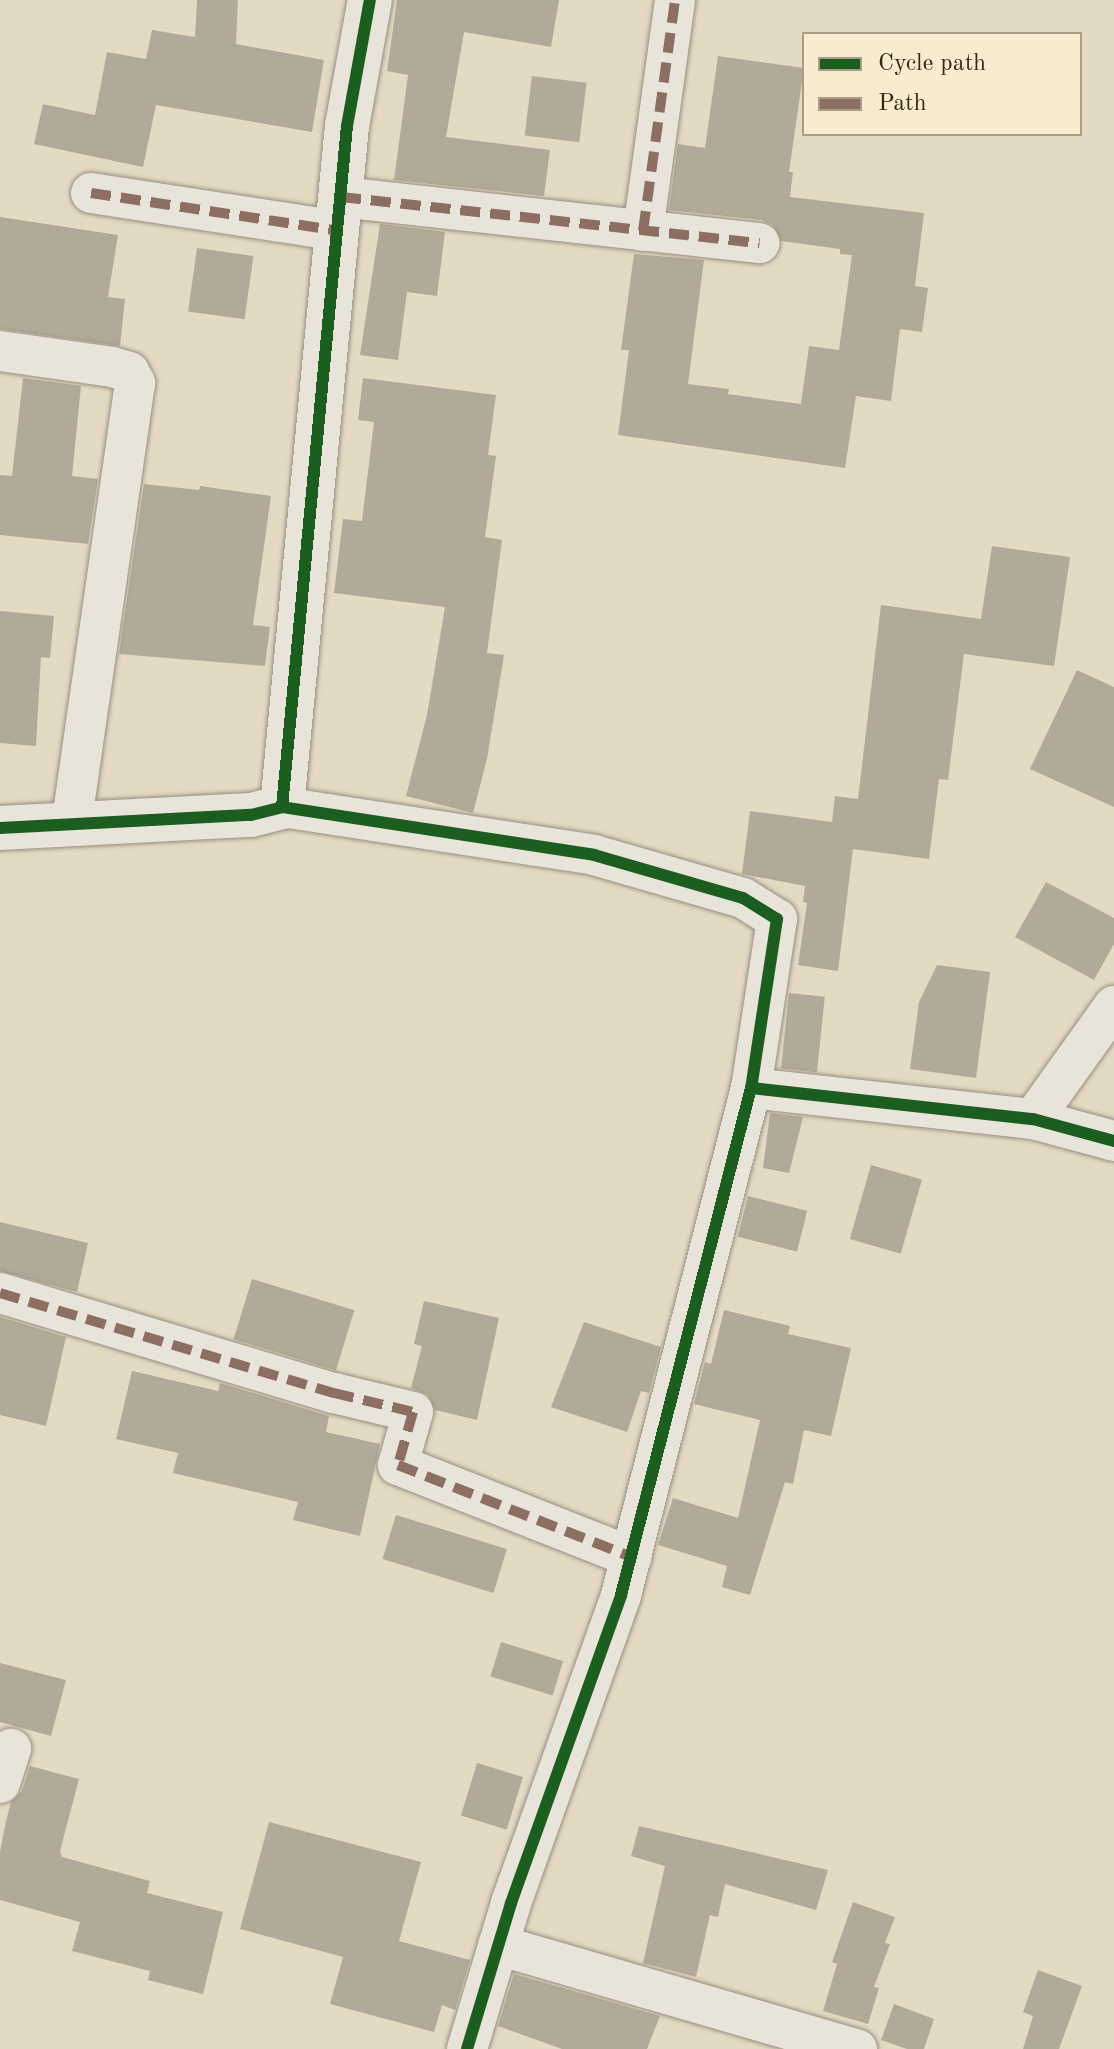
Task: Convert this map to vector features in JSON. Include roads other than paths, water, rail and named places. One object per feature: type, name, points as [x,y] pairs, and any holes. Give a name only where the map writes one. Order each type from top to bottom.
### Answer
[{"type":"street","points":[[282,807],[347,126],[370,0]]},
{"type":"street","points":[[643,231],[675,0]]},
{"type":"street","points":[[91,193],[340,214],[643,231],[759,243]]},
{"type":"street","points":[[0,351],[112,367],[129,372],[135,383],[71,825]]},
{"type":"street","points":[[0,828],[251,815],[282,807],[594,855],[743,898],[777,919],[751,1088],[621,1595],[498,1945],[467,2049]]},
{"type":"street","points":[[1033,1119],[1114,1006]]},
{"type":"street","points":[[751,1088],[1033,1119],[1114,1141]]},
{"type":"street","points":[[0,1293],[334,1393],[413,1412],[398,1465],[631,1557]]},
{"type":"street","points":[[498,1945],[857,2049]]}]
